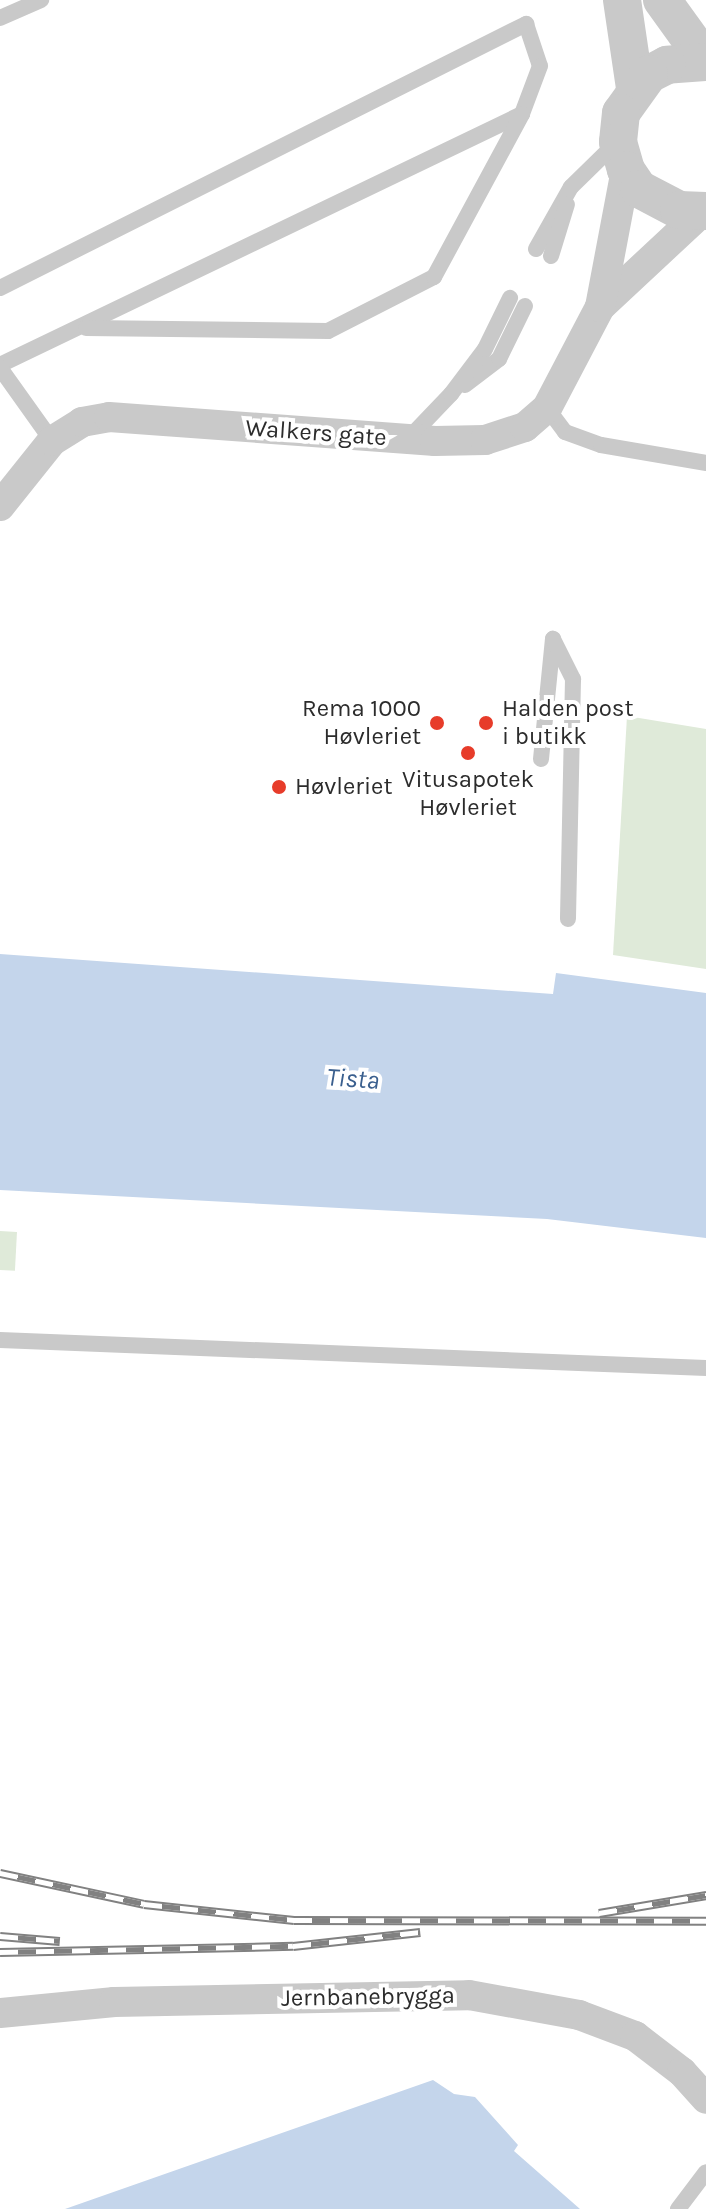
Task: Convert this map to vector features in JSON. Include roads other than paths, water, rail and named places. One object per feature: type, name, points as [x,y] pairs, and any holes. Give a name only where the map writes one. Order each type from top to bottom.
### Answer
[{"type":"street","points":[[622,0],[635,88]]},
{"type":"street","points":[[662,0],[706,61],[667,65],[635,88],[621,113],[622,156],[657,203],[704,211]]},
{"type":"street","name":"Walkers gate","points":[[0,506],[52,441],[82,422],[109,417],[407,440],[485,440],[556,420],[600,307],[622,156]]},
{"type":"street","name":"Walkers gate","points":[[600,307],[704,211]]},
{"type":"street","name":"Jernbanebrygga","points":[[0,2013],[114,2002],[469,1995],[579,2015],[635,2036],[682,2072],[706,2099]]},
{"type":"lane","points":[[0,18],[41,0]]},
{"type":"lane","points":[[0,288],[526,24],[540,66],[522,114],[434,277],[328,331],[80,328]]},
{"type":"lane","points":[[52,441],[0,367],[522,114]]},
{"type":"lane","points":[[544,252],[571,187],[622,156]]},
{"type":"lane","points":[[407,440],[451,394],[518,302]]},
{"type":"lane","points":[[556,420],[601,445],[706,463]]},
{"type":"lane","points":[[541,759],[553,639],[573,679],[568,919]]},
{"type":"lane","points":[[0,1340],[706,1368]]},
{"type":"lane","points":[[678,2209],[706,2172]]},
{"type":"water","name":"Tista","points":[[0,954],[553,994],[556,973],[706,993],[706,1238],[547,1219],[0,1190]]},
{"type":"water","points":[[433,2080],[454,2094],[475,2097],[518,2145],[514,2151],[580,2209],[65,2209]]},
{"type":"railway","points":[[0,1873],[144,1904],[294,1920],[706,1921]]},
{"type":"railway","points":[[599,1913],[706,1895]]},
{"type":"railway","points":[[0,1952],[293,1946],[420,1932]]},
{"type":"railway","points":[[0,1936],[60,1941]]},
{"type":"place","name":"Rema 1000 Høvleriet","points":[[437,723]]},
{"type":"place","name":"Halden post i butikk","points":[[486,723]]},
{"type":"place","name":"Vitusapotek Høvleriet","points":[[468,753]]},
{"type":"place","name":"Høvleriet","points":[[279,787]]}]
